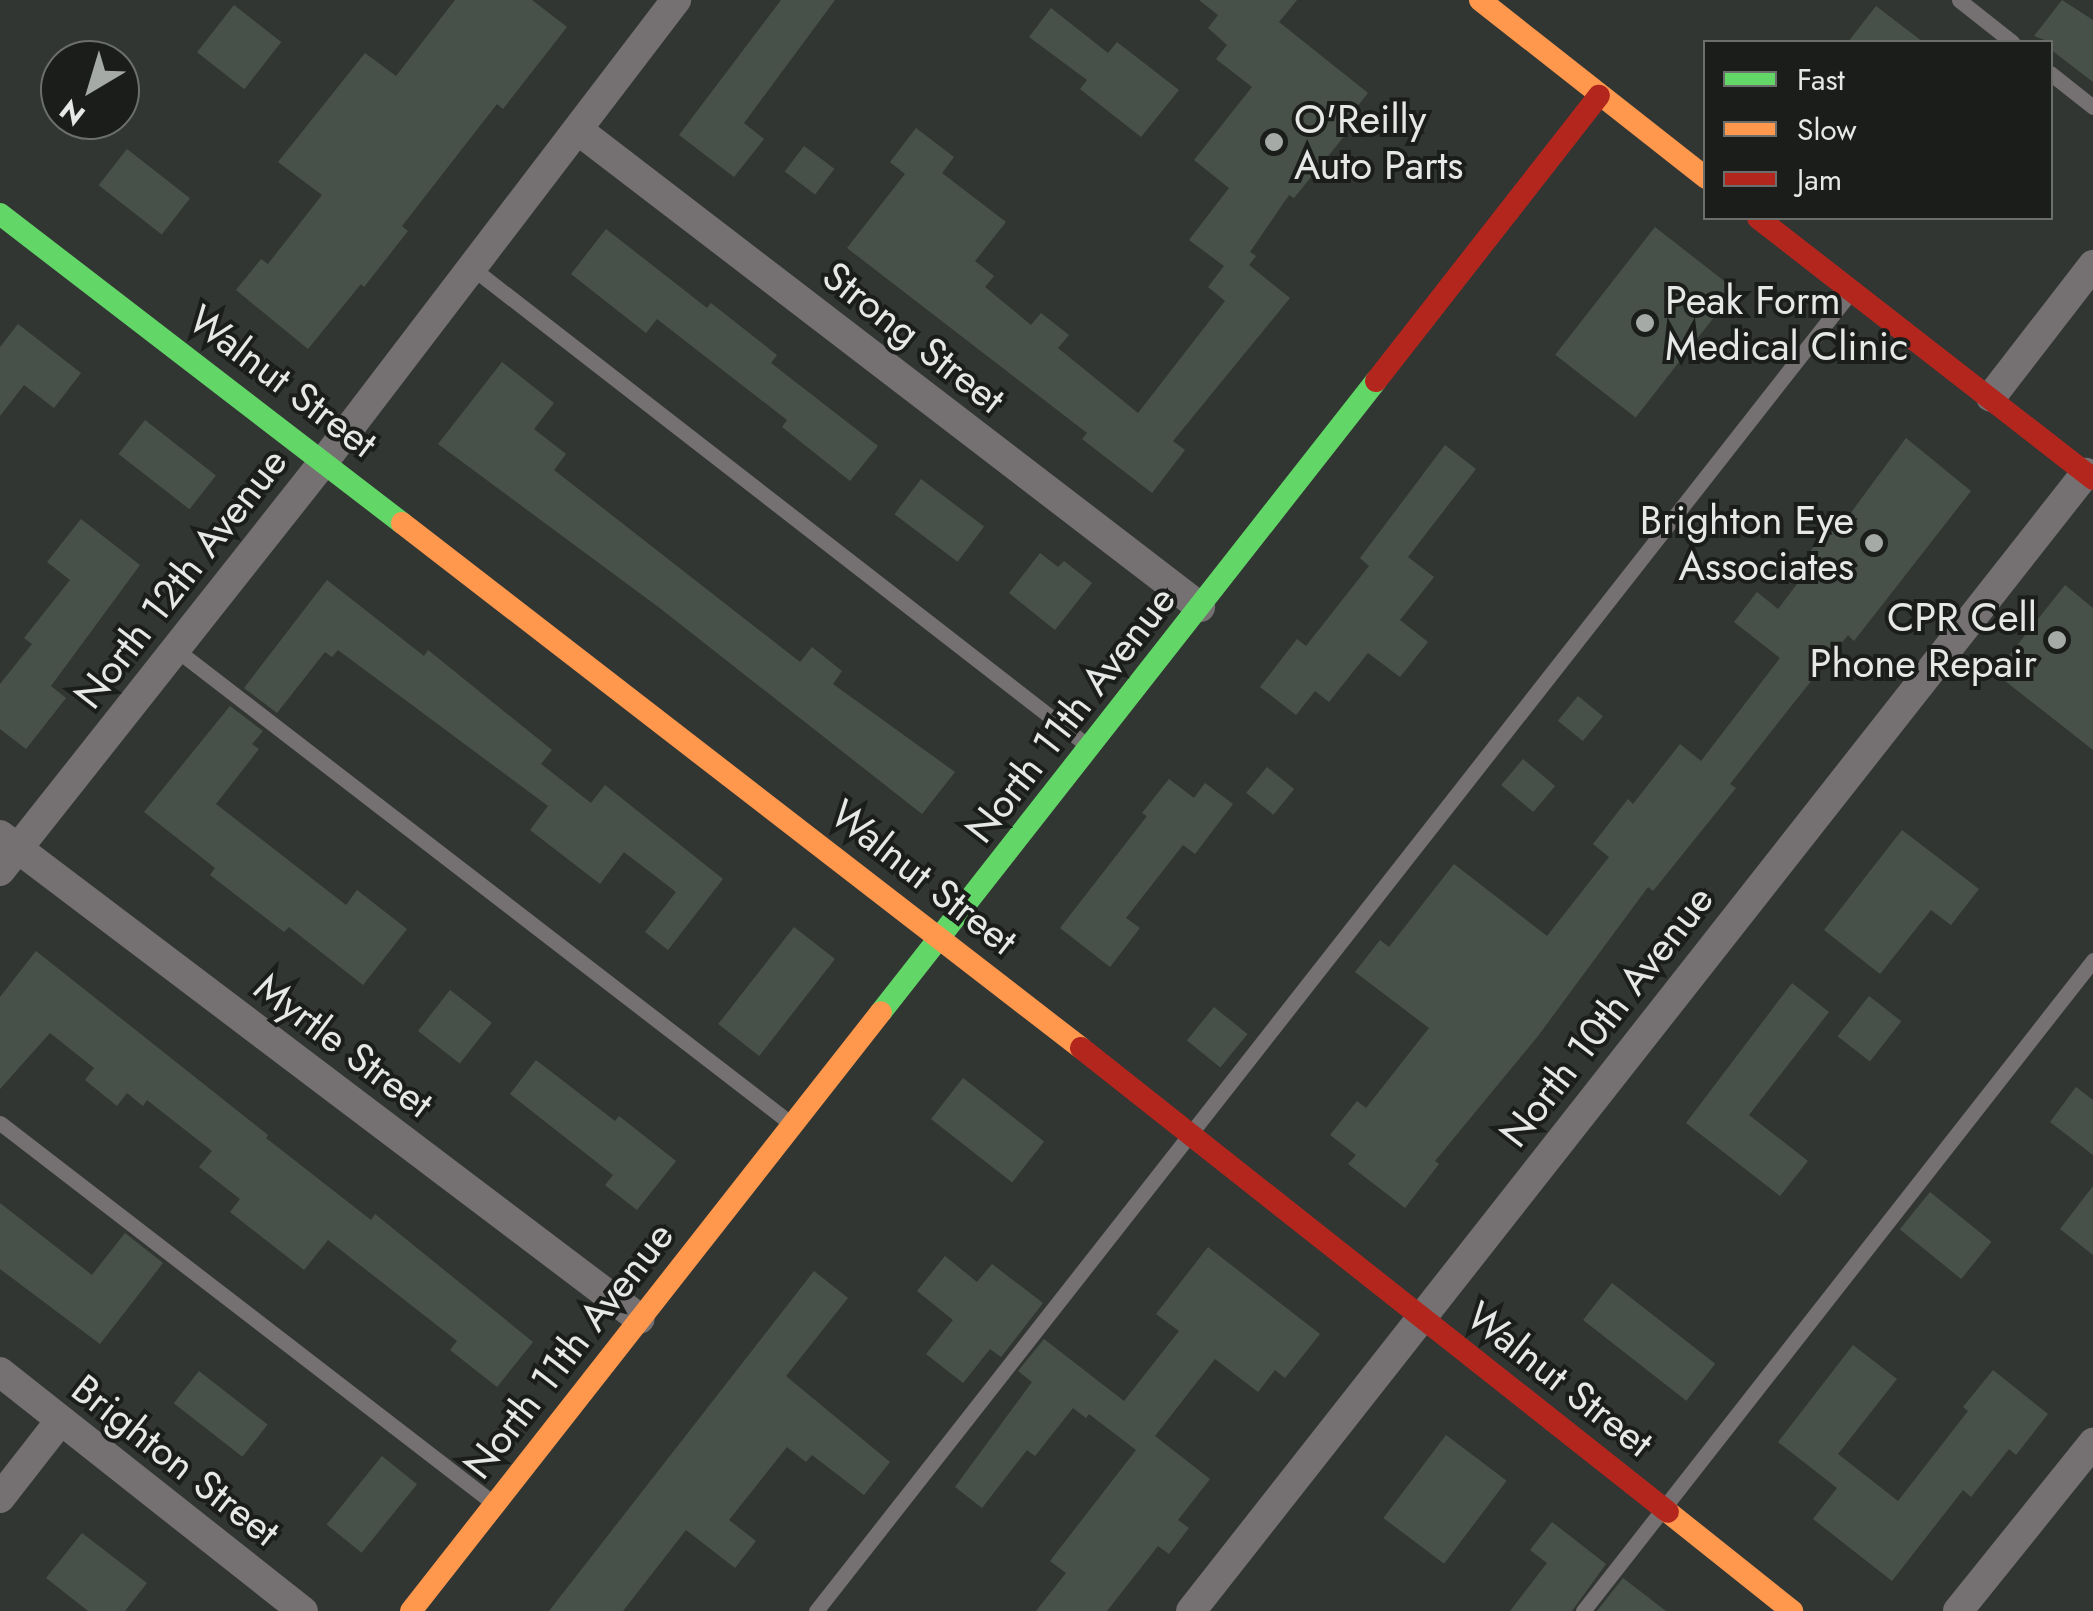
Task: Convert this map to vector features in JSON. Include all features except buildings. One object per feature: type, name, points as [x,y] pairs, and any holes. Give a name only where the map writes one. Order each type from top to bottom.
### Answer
[{"type":"street","points":[[1480,0],[1703,176]]},
{"type":"street","name":"North 12th Avenue","points":[[6,851],[325,460],[578,130],[670,2]]},
{"type":"street","name":"North 11th Avenue","points":[[411,1611],[1599,96]]},
{"type":"street","name":"Strong Street","points":[[578,130],[1200,607]]},
{"type":"street","name":"Walnut Street","points":[[0,214],[325,460],[942,938],[1792,1611]]},
{"type":"street","points":[[1761,220],[2089,476]]},
{"type":"street","points":[[1991,397],[2093,265]]},
{"type":"street","name":"North 10th Avenue","points":[[1191,1611],[2089,476]]},
{"type":"street","name":"Myrtle Street","points":[[6,851],[640,1320]]},
{"type":"street","name":"Brighton Street","points":[[0,1372],[302,1611]]},
{"type":"street","points":[[0,1498],[60,1421]]},
{"type":"street","points":[[1958,1611],[2093,1443]]},
{"type":"lane","points":[[1959,0],[2009,40]]},
{"type":"lane","points":[[2053,75],[2093,107]]},
{"type":"lane","points":[[471,267],[1090,748]]},
{"type":"lane","points":[[816,1611],[1852,290]]},
{"type":"lane","points":[[174,648],[792,1124]]},
{"type":"lane","points":[[1582,1611],[2093,960]]},
{"type":"lane","points":[[0,1123],[495,1504]]},
{"type":"traffic: fast","points":[[0,214],[402,523]]},
{"type":"traffic: fast","points":[[881,1012],[1376,381]]},
{"type":"traffic: slow","points":[[1480,0],[1703,176]]},
{"type":"traffic: slow","points":[[402,523],[1081,1048]]},
{"type":"traffic: slow","points":[[411,1611],[881,1012]]},
{"type":"traffic: slow","points":[[1668,1512],[1792,1611]]},
{"type":"traffic: jam","points":[[1376,381],[1599,96]]},
{"type":"traffic: jam","points":[[1761,220],[2093,479]]},
{"type":"traffic: jam","points":[[1081,1048],[1668,1512]]},
{"type":"place","name":"O'Reilly Auto Parts","points":[[1274,142]]},
{"type":"place","name":"Peak Form Medical Clinic","points":[[1645,323]]},
{"type":"place","name":"Brighton Eye Associates","points":[[1874,543]]},
{"type":"place","name":"CPR Cell Phone Repair","points":[[2057,640]]}]
